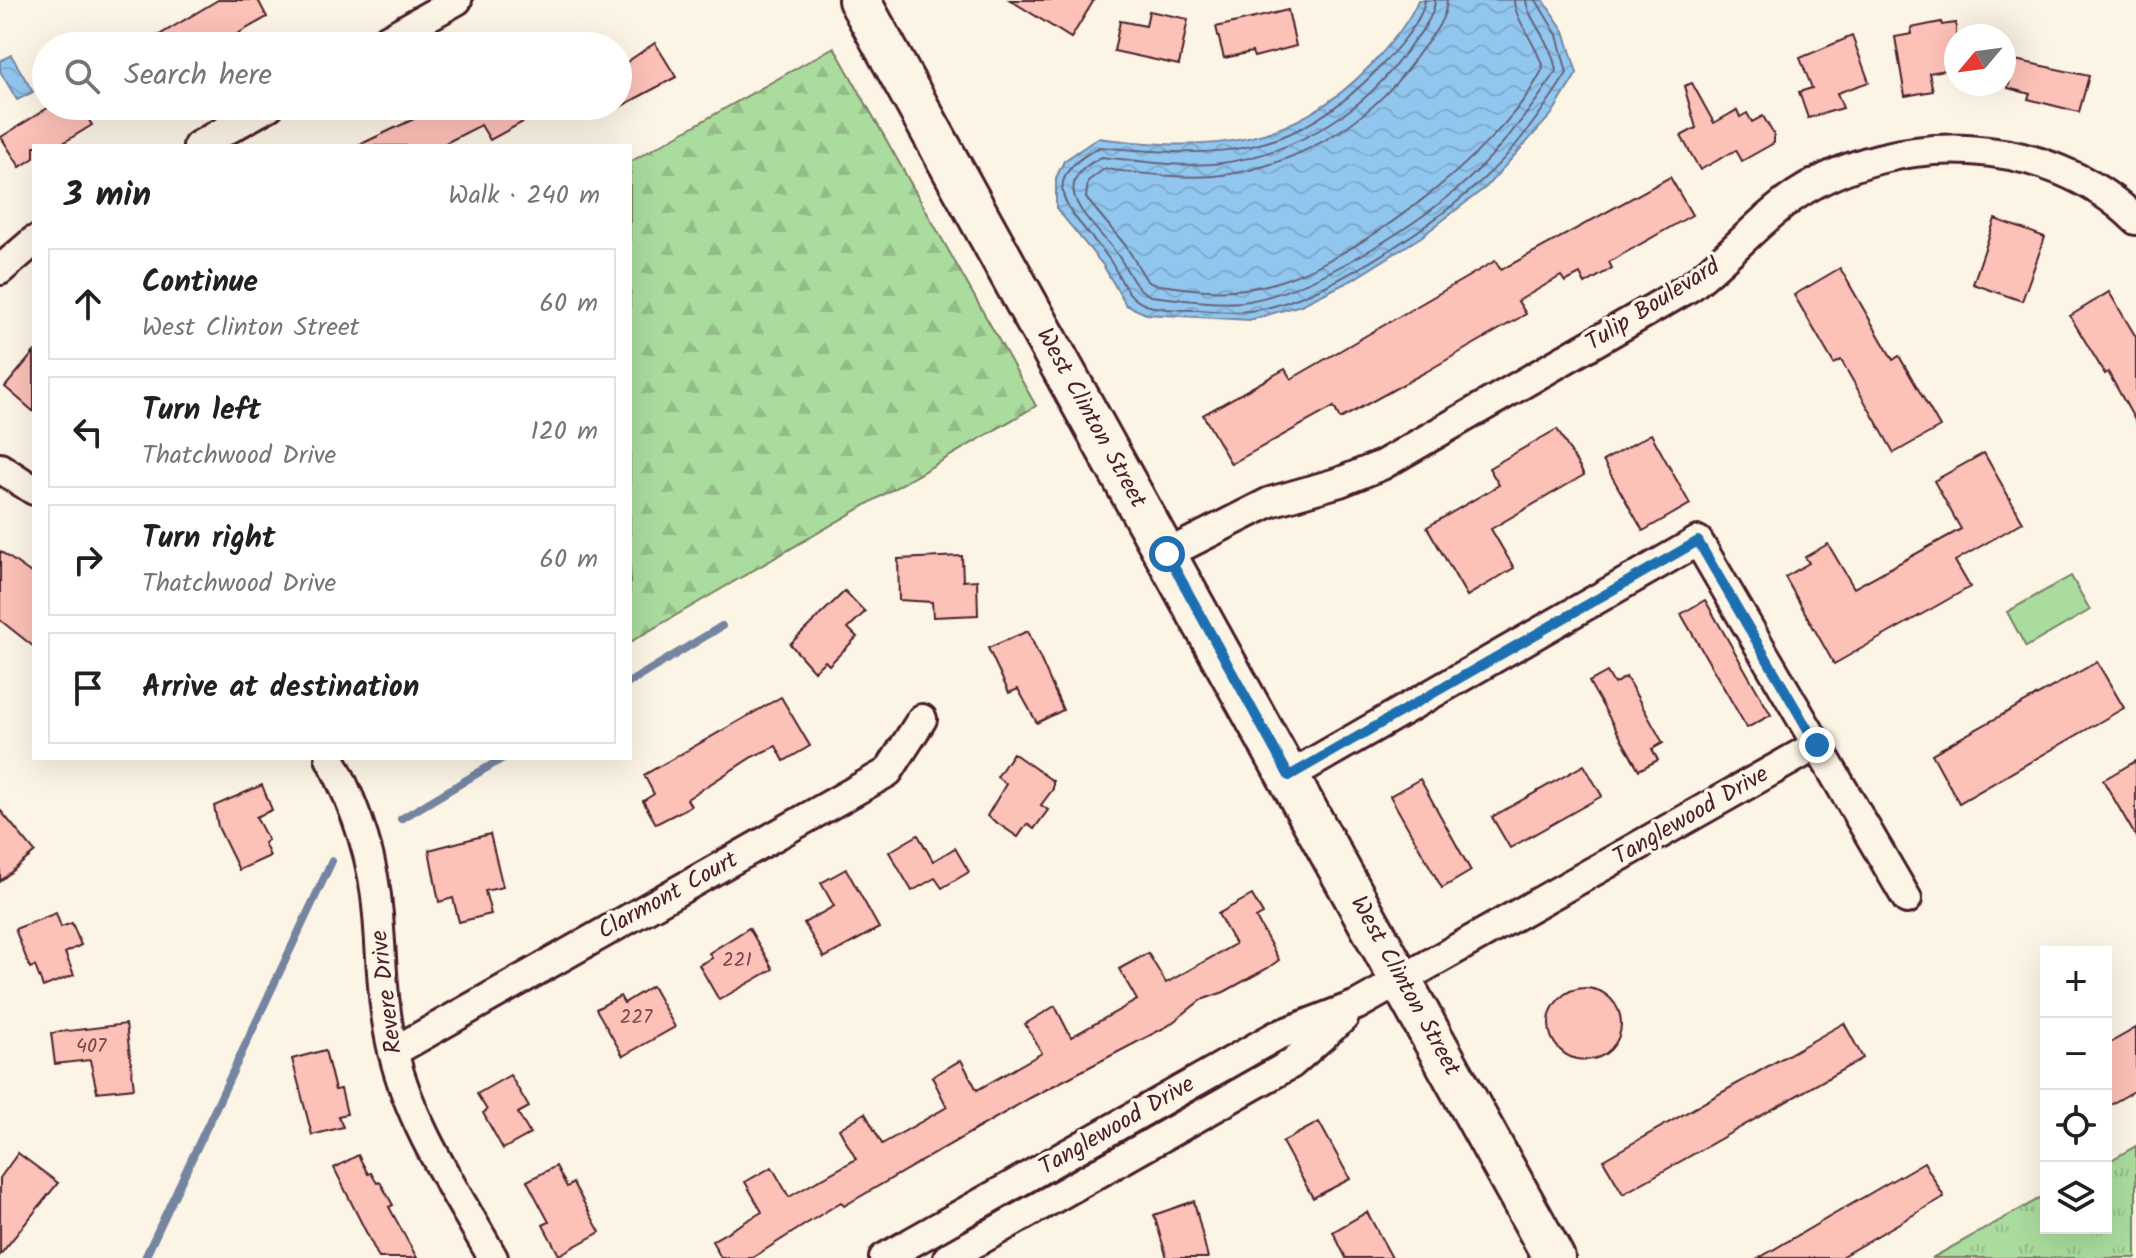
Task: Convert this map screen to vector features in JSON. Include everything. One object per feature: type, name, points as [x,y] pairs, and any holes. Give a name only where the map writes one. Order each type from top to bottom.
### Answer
[{"type":"street","points":[[401,32],[457,0]]},
{"type":"street","name":"West Clinton Street","points":[[859,0],[1554,1258]]},
{"type":"street","points":[[202,144],[244,120]]},
{"type":"street","name":"Tulip Boulevard","points":[[1167,554],[1270,502],[1340,482],[1382,465],[1690,287],[1727,259],[1795,196],[1869,161],[1902,152],[1945,148],[1981,150],[2023,159],[2079,181],[2136,220]]},
{"type":"street","points":[[0,270],[32,243]]},
{"type":"street","points":[[0,468],[32,489]]},
{"type":"street","points":[[1289,776],[1698,541],[1907,899]]},
{"type":"street","name":"Clarmont Court","points":[[393,1052],[888,772],[922,719]]},
{"type":"street","name":"Tanglewood Drive","points":[[884,1258],[1276,1036],[1357,1005],[1817,745]]},
{"type":"street","name":"Revere Drive","points":[[331,760],[362,830],[372,870],[385,1010],[402,1087],[418,1124],[493,1258]]},
{"type":"street","name":"Tanglewood Drive","points":[[948,1258],[1291,1064],[1357,1005]]},
{"type":"green space","points":[[834,47],[1036,406],[632,641],[632,161]]},
{"type":"green space","points":[[2071,576],[2090,610],[2026,647],[2007,612]]},
{"type":"green space","points":[[2136,1146],[2136,1258],[1932,1258],[2040,1198],[2040,1234],[2112,1234],[2112,1160]]},
{"type":"water","points":[[1418,0],[1543,0],[1564,31],[1577,73],[1552,114],[1486,187],[1421,237],[1352,280],[1301,305],[1250,320],[1146,314],[1126,305],[1103,265],[1056,208],[1056,178],[1064,161],[1098,138],[1176,144],[1212,143],[1245,139],[1278,129],[1309,114],[1340,93],[1371,65],[1404,26]]},
{"type":"water","points":[[11,55],[32,92],[17,100],[0,71],[0,61]]},
{"type":"building","points":[[218,0],[258,0],[267,17],[241,32],[164,32]]},
{"type":"building","points":[[1010,0],[1094,0],[1071,38]]},
{"type":"building","points":[[1288,10],[1296,46],[1254,57],[1252,52],[1224,58],[1216,27]]},
{"type":"building","points":[[1149,11],[1188,19],[1179,65],[1114,51],[1120,21],[1146,26]]},
{"type":"building","points":[[1941,22],[1944,25],[1944,70],[1929,73],[1933,91],[1905,96],[1895,37],[1912,34],[1911,28]]},
{"type":"building","points":[[1852,36],[1869,82],[1837,93],[1843,108],[1808,118],[1799,92],[1812,88],[1800,58]]},
{"type":"building","points":[[655,43],[676,77],[632,101],[632,59]]},
{"type":"building","points":[[2016,60],[2089,76],[2079,112],[2028,99],[2030,94],[2016,90]]},
{"type":"building","points":[[1692,83],[1714,123],[1737,110],[1740,117],[1747,113],[1752,122],[1763,116],[1774,135],[1774,143],[1742,161],[1736,150],[1700,170],[1681,136],[1696,128],[1684,86]]},
{"type":"building","points":[[32,118],[89,120],[92,125],[61,144],[32,144],[32,159],[20,167],[1,137]]},
{"type":"building","points":[[412,120],[526,120],[490,140],[481,125],[444,144],[361,144]]},
{"type":"building","points":[[1670,177],[1692,215],[1609,262],[1612,268],[1585,284],[1580,274],[1565,282],[1561,276],[1518,301],[1526,314],[1424,373],[1340,419],[1334,407],[1231,464],[1203,415],[1285,369],[1291,379],[1495,261],[1501,270]]},
{"type":"building","points":[[1995,219],[2045,237],[2022,301],[1973,284]]},
{"type":"building","points":[[1840,268],[1893,360],[1899,356],[1940,427],[1894,453],[1841,360],[1834,364],[1794,295]]},
{"type":"building","points":[[2109,292],[2136,337],[2136,422],[2108,372],[2105,374],[2070,316]]},
{"type":"building","points":[[32,354],[32,410],[5,387]]},
{"type":"building","points":[[1557,429],[1584,475],[1491,529],[1514,568],[1467,596],[1427,527],[1499,485],[1489,468]]},
{"type":"building","points":[[1651,434],[1690,504],[1643,531],[1603,461]]},
{"type":"building","points":[[1984,453],[2023,522],[1955,561],[1970,587],[1834,664],[1785,577],[1809,563],[1805,557],[1828,544],[1854,588],[1961,529],[1934,481]]},
{"type":"building","points":[[0,551],[32,574],[32,645],[0,620]]},
{"type":"building","points":[[962,556],[963,581],[977,580],[978,615],[933,617],[932,602],[899,600],[898,559]]},
{"type":"building","points":[[845,591],[865,612],[848,628],[857,637],[829,665],[825,661],[814,671],[790,644]]},
{"type":"building","points":[[1705,600],[1771,715],[1747,728],[1681,614]]},
{"type":"building","points":[[1028,631],[1063,710],[1037,723],[1018,689],[1009,693],[988,648]]},
{"type":"building","points":[[2097,662],[2124,708],[1959,803],[1932,754]]},
{"type":"building","points":[[1607,672],[1614,684],[1626,677],[1663,743],[1652,749],[1658,760],[1639,770],[1589,682]]},
{"type":"building","points":[[781,697],[810,746],[784,761],[776,746],[752,757],[687,799],[691,806],[656,824],[643,801],[654,794],[644,775]]},
{"type":"building","points":[[1013,753],[1053,781],[1053,789],[1041,805],[1048,810],[1034,829],[1027,824],[1018,837],[987,816],[1006,784],[997,777]]},
{"type":"building","points":[[2136,761],[2136,837],[2103,780]]},
{"type":"building","points":[[1584,765],[1602,796],[1510,848],[1492,817]]},
{"type":"building","points":[[1420,779],[1471,871],[1442,888],[1390,796]]},
{"type":"building","points":[[262,785],[272,810],[256,817],[268,840],[264,843],[270,856],[239,870],[218,827],[214,806]]},
{"type":"building","points":[[0,810],[35,852],[0,881]]},
{"type":"building","points":[[490,834],[503,887],[485,891],[491,914],[459,922],[453,898],[439,902],[429,850]]},
{"type":"building","points":[[918,835],[933,861],[955,848],[969,872],[942,888],[935,878],[912,891],[889,852]]},
{"type":"building","points":[[846,869],[879,928],[824,958],[804,923],[834,906],[821,883]]},
{"type":"building","points":[[1252,895],[1263,914],[1256,918],[1279,960],[1268,968],[1224,992],[1201,1000],[1168,1026],[1030,1098],[844,1206],[841,1202],[752,1258],[721,1258],[712,1241],[762,1212],[745,1182],[772,1167],[789,1197],[856,1159],[839,1129],[865,1113],[882,1144],[947,1107],[932,1077],[961,1060],[977,1090],[1042,1053],[1025,1024],[1055,1006],[1071,1037],[1137,1000],[1119,969],[1148,953],[1166,983],[1235,944],[1218,914]]},
{"type":"building","points":[[56,913],[61,927],[72,923],[81,945],[65,953],[74,975],[43,987],[35,966],[30,968],[15,929]]},
{"type":"building","points":[[749,928],[773,969],[719,1000],[699,965],[712,958],[709,953]]},
{"type":"building","points":[[652,986],[675,1027],[623,1056],[596,1009],[620,996],[624,1003]]},
{"type":"building","points":[[1585,988],[1605,994],[1615,1004],[1621,1024],[1615,1044],[1605,1054],[1585,1060],[1565,1054],[1555,1044],[1549,1024],[1555,1004],[1565,994]]},
{"type":"building","points":[[1844,1023],[1863,1058],[1623,1194],[1603,1160]]},
{"type":"building","points":[[126,1024],[134,1088],[97,1092],[90,1060],[55,1064],[51,1033]]},
{"type":"building","points":[[2136,1028],[2136,1090],[2112,1104],[2112,1090],[2112,1042]]},
{"type":"building","points":[[325,1050],[335,1090],[341,1089],[347,1114],[338,1116],[343,1127],[312,1135],[292,1059]]},
{"type":"building","points":[[510,1075],[529,1107],[518,1113],[530,1134],[503,1149],[483,1113],[487,1110],[477,1094]]},
{"type":"building","points":[[1319,1122],[1350,1179],[1313,1198],[1282,1142]]},
{"type":"building","points":[[18,1153],[58,1183],[0,1255],[0,1178]]},
{"type":"building","points":[[358,1155],[368,1174],[371,1173],[377,1183],[380,1182],[393,1205],[389,1207],[417,1258],[379,1258],[334,1168]]},
{"type":"building","points":[[1924,1162],[1944,1197],[1839,1258],[1759,1258]]},
{"type":"building","points":[[556,1166],[567,1187],[573,1183],[600,1232],[559,1255],[543,1225],[549,1222],[527,1181]]},
{"type":"building","points":[[1194,1201],[1208,1258],[1167,1258],[1154,1215]]},
{"type":"building","points":[[1367,1212],[1392,1258],[1346,1258],[1333,1232]]},
{"type":"waterway","points":[[632,681],[722,626]]},
{"type":"waterway","points":[[401,819],[500,760]]},
{"type":"waterway","points":[[145,1258],[332,861]]},
{"type":"route","points":[[1167,554],[1289,776],[1698,541],[1817,745]]}]
